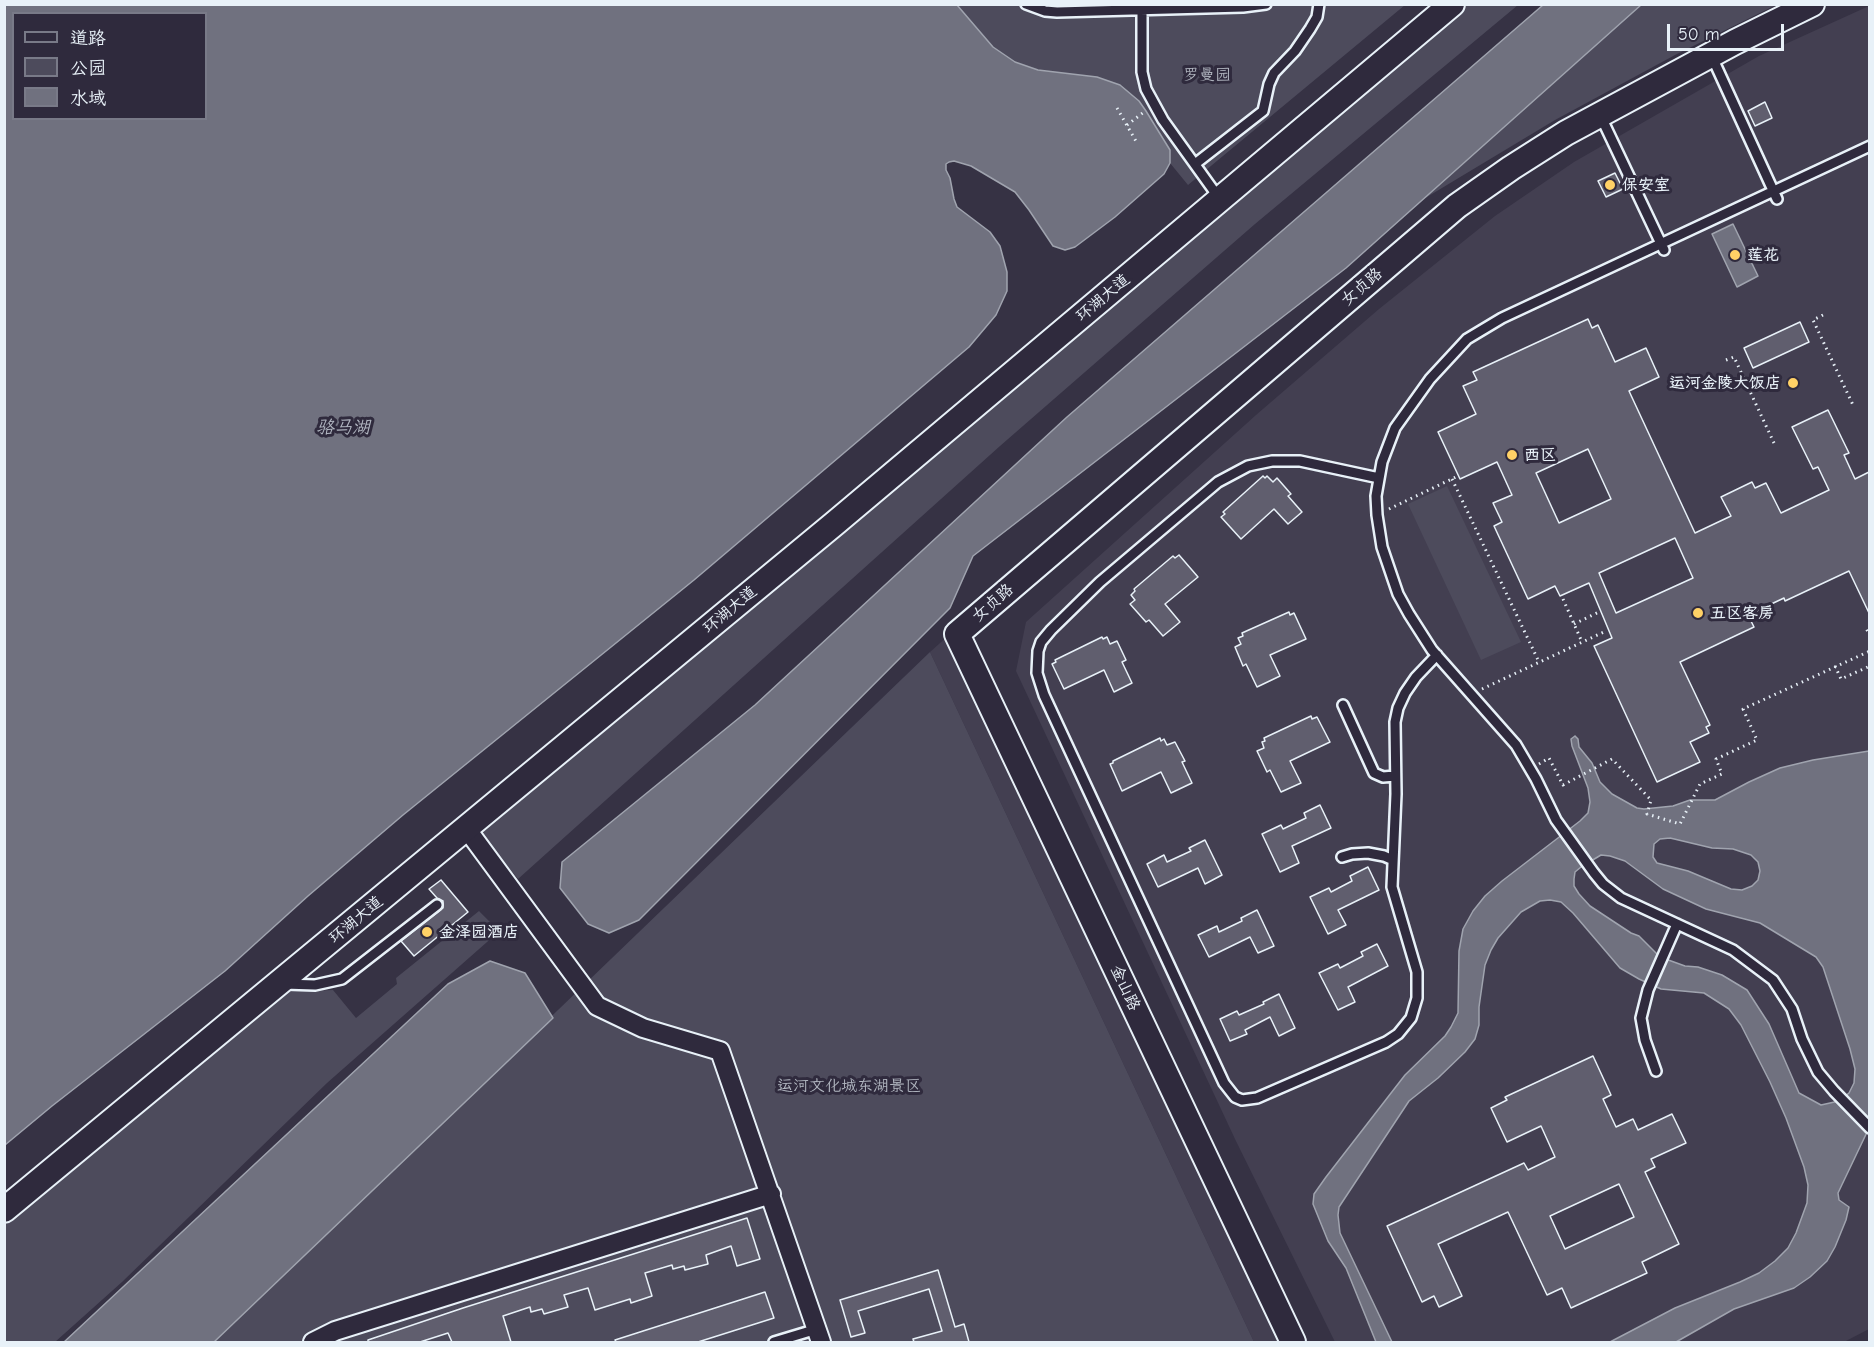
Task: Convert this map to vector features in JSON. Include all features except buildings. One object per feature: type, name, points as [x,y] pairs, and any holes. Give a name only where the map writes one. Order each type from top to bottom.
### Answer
[{"type":"main road","name":"环湖大道","points":[[4,1210],[843,516],[1452,4]]},
{"type":"main road","name":"女贞路","points":[[957,634],[1458,206],[1511,168],[1600,114],[1812,4]]},
{"type":"main road","name":"金山路","points":[[957,634],[1293,1342]]},
{"type":"street","points":[[466,828],[597,1006],[643,1028],[720,1051],[819,1336]]},
{"type":"street","points":[[313,1342],[335,1331],[771,1194]]},
{"type":"lane","points":[[1026,4],[1045,11],[1243,7],[1266,4]]},
{"type":"lane","points":[[1195,164],[1263,111],[1274,73],[1310,29],[1317,17],[1319,4]]},
{"type":"lane","points":[[1142,10],[1142,72],[1146,89],[1163,120],[1220,200]]},
{"type":"lane","points":[[1711,55],[1775,195]]},
{"type":"lane","points":[[1600,114],[1663,247]]},
{"type":"lane","points":[[1869,146],[1775,195],[1502,318],[1467,339],[1430,379],[1395,428],[1382,462],[1376,496],[1382,547],[1398,594],[1409,614],[1437,655],[1516,745],[1556,820],[1594,873],[1620,898],[1733,950],[1773,980],[1792,1009],[1811,1059],[1834,1091],[1869,1128]]},
{"type":"lane","points":[[1379,478],[1300,461],[1272,461],[1248,466],[1218,482],[1100,582],[1041,642],[1036,663],[1049,706],[1224,1083],[1236,1097],[1248,1100],[1263,1096],[1386,1042],[1406,1026],[1414,1010],[1418,985],[1410,946],[1392,887],[1395,722],[1405,693],[1416,677],[1437,655]]},
{"type":"lane","points":[[1343,705],[1374,773],[1383,777],[1395,776]]},
{"type":"lane","points":[[1342,857],[1368,853],[1393,860]]},
{"type":"lane","points":[[278,983],[315,985],[342,979],[437,905]]},
{"type":"lane","points":[[1656,1071],[1642,1029],[1641,1018],[1648,990],[1677,924]]},
{"type":"lane","points":[[774,1342],[819,1336]]},
{"type":"path","points":[[1117,108],[1137,143]]},
{"type":"path","points":[[1127,125],[1146,111]]},
{"type":"path","points":[[1823,315],[1814,320],[1853,405]]},
{"type":"path","points":[[1726,360],[1734,357],[1774,443]]},
{"type":"path","points":[[1377,515],[1458,476]]},
{"type":"path","points":[[1452,479],[1539,662]]},
{"type":"path","points":[[1563,599],[1582,642]]},
{"type":"path","points":[[1574,624],[1600,611]]},
{"type":"path","points":[[1869,627],[1866,628],[1869,636]]},
{"type":"path","points":[[1472,694],[1606,631]]},
{"type":"path","points":[[1530,768],[1549,758],[1563,785],[1612,759],[1651,800],[1647,814],[1680,824],[1700,784],[1722,774],[1716,759],[1757,740],[1743,709],[1869,651]]},
{"type":"path","points":[[1835,666],[1841,679],[1869,666]]},
{"type":"shaded area","name":"运河金陵大饭店","points":[[1869,6],[1869,1329],[1844,1342],[1335,1342],[1235,1139],[1016,671],[1026,622],[1256,415],[1379,309],[1495,216],[1574,162],[1759,56]]},
{"type":"shaded area","points":[[949,635],[1285,1342],[1254,1342],[930,652]]},
{"type":"green space","name":"罗曼园","points":[[957,5],[1405,5],[1188,185],[1170,163],[1170,150],[1139,101],[1120,85],[1038,70],[1015,62],[993,47]]},
{"type":"green space","points":[[1467,5],[1518,5],[1255,224],[1000,446],[518,879],[478,830]]},
{"type":"green space","points":[[1641,5],[1776,5],[1675,55],[1555,120],[1422,200]]},
{"type":"green space","points":[[1447,486],[1521,642],[1481,660],[1408,504]]},
{"type":"green space","name":"运河文化城东湖景区","points":[[930,652],[1254,1342],[213,1342]]},
{"type":"green space","points":[[479,911],[494,926],[495,935],[327,1083],[122,1282],[55,1342],[5,1342],[5,1220],[283,992],[333,990],[356,1018],[397,984],[396,978]]},
{"type":"water","name":"骆马湖","points":[[5,4],[957,5],[993,47],[1015,62],[1038,70],[1097,77],[1120,85],[1139,101],[1170,150],[1170,163],[1164,174],[1115,217],[1075,247],[1065,250],[1053,246],[1015,192],[971,166],[954,161],[946,164],[957,207],[990,232],[1000,246],[1007,272],[1007,291],[996,315],[969,347],[694,580],[403,815],[225,971],[5,1145]]},
{"type":"water","points":[[1543,5],[1641,5],[1346,268],[973,556],[950,608],[639,920],[609,933],[588,924],[560,888],[562,862],[755,705],[1067,417]]},
{"type":"water","points":[[1733,224],[1758,276],[1737,287],[1712,234]]},
{"type":"water","points":[[1575,736],[1578,739],[1579,747],[1592,763],[1600,782],[1612,794],[1637,808],[1644,809],[1673,806],[1690,800],[1715,800],[1780,768],[1869,751],[1869,1128],[1838,1193],[1839,1200],[1849,1207],[1846,1220],[1827,1261],[1794,1288],[1734,1309],[1676,1342],[1610,1342],[1675,1308],[1759,1273],[1775,1261],[1788,1248],[1796,1233],[1807,1203],[1808,1185],[1804,1167],[1786,1118],[1770,1082],[1741,1025],[1729,1009],[1704,993],[1661,989],[1639,979],[1620,968],[1561,902],[1540,901],[1521,912],[1498,938],[1491,950],[1485,965],[1479,1025],[1475,1039],[1438,1078],[1409,1101],[1339,1207],[1340,1233],[1392,1342],[1376,1342],[1346,1268],[1328,1241],[1313,1204],[1314,1194],[1405,1075],[1445,1036],[1451,1027],[1458,1013],[1459,951],[1463,929],[1473,911],[1502,881],[1588,813],[1590,802],[1588,788],[1571,739]],"holes":[[[1670,838],[1712,848],[1733,849],[1751,855],[1758,862],[1760,871],[1758,880],[1752,886],[1742,890],[1731,889],[1688,871],[1657,863],[1653,857],[1654,844],[1660,839]],[[1601,855],[1625,861],[1663,889],[1706,909],[1760,923],[1816,957],[1823,967],[1855,1069],[1854,1083],[1849,1093],[1839,1101],[1821,1105],[1799,1093],[1769,1024],[1747,990],[1722,975],[1660,957],[1639,936],[1590,906],[1574,886],[1575,872]]]},
{"type":"water","points":[[490,961],[525,973],[553,1018],[214,1342],[64,1342],[448,984]]},
{"type":"place","name":"保安室","points":[[1610,185]]},
{"type":"place","name":"莲花","points":[[1735,255]]},
{"type":"place","name":"运河金陵大饭店","points":[[1793,383]]},
{"type":"place","name":"西区","points":[[1512,455]]},
{"type":"place","name":"五区客房","points":[[1698,613]]},
{"type":"place","name":"金泽园酒店","points":[[427,932]]}]
